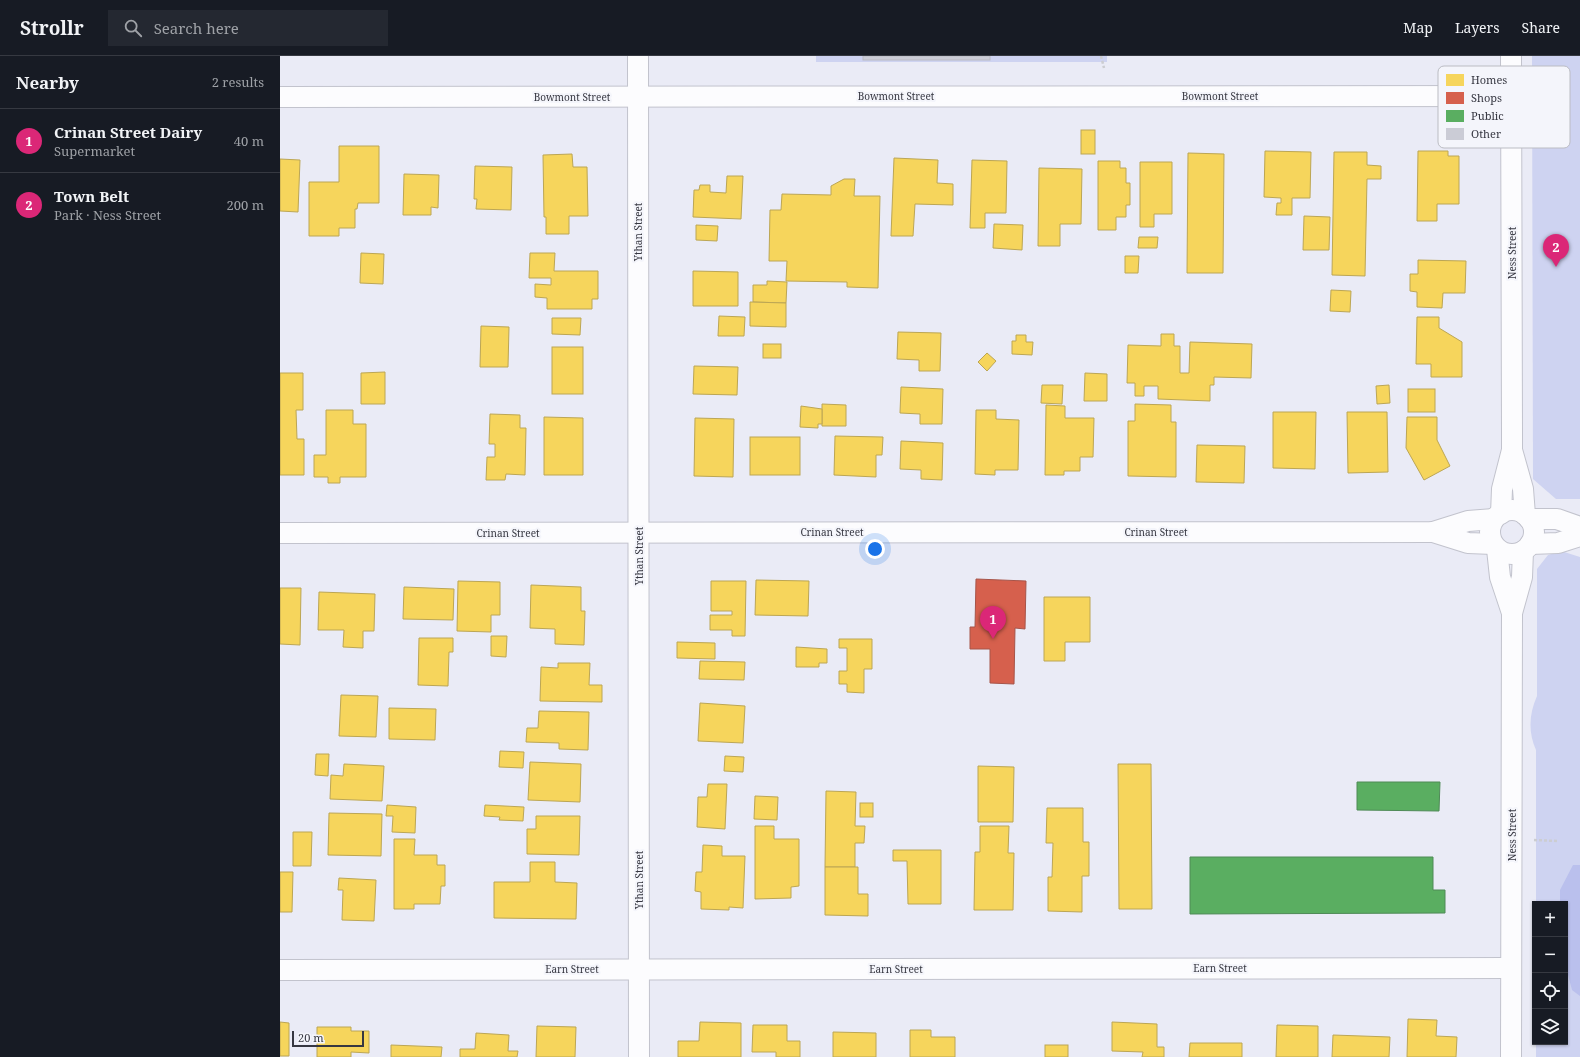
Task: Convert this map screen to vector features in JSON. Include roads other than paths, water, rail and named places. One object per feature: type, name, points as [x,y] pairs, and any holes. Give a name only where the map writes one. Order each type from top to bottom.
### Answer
[{"type":"street","name":"Ythan Street","points":[[638,56],[639,1057]]},
{"type":"street","name":"Ness Street","points":[[1511,56],[1511,66]]},
{"type":"street","name":"Bowmont Street","points":[[280,97],[1438,96]]},
{"type":"street","name":"Ness Street","points":[[1498,516],[1502,489],[1512,450],[1512,148]]},
{"type":"street","name":"Ness Street","points":[[1512,450],[1523,489],[1527,517]]},
{"type":"street","points":[[1580,527],[1557,519],[1527,517],[1513,511],[1498,516],[1490,531],[1495,546],[1505,553],[1514,554],[1526,548],[1558,543],[1580,536]]},
{"type":"street","name":"Crinan Street","points":[[280,533],[1433,532],[1468,521],[1498,516]]},
{"type":"street","points":[[1526,548],[1534,532],[1527,517]]},
{"type":"street","name":"Crinan Street","points":[[1433,532],[1468,543],[1495,546]]},
{"type":"street","name":"Ness Street","points":[[1495,546],[1500,577],[1512,613]]},
{"type":"street","name":"Ness Street","points":[[1511,1057],[1512,613],[1522,577],[1526,548]]},
{"type":"street","name":"Earn Street","points":[[280,970],[1511,968]]},
{"type":"place","name":"Town Belt","points":[[1556,267]]},
{"type":"place","name":"Crinan Street Dairy","points":[[993,639]]}]
